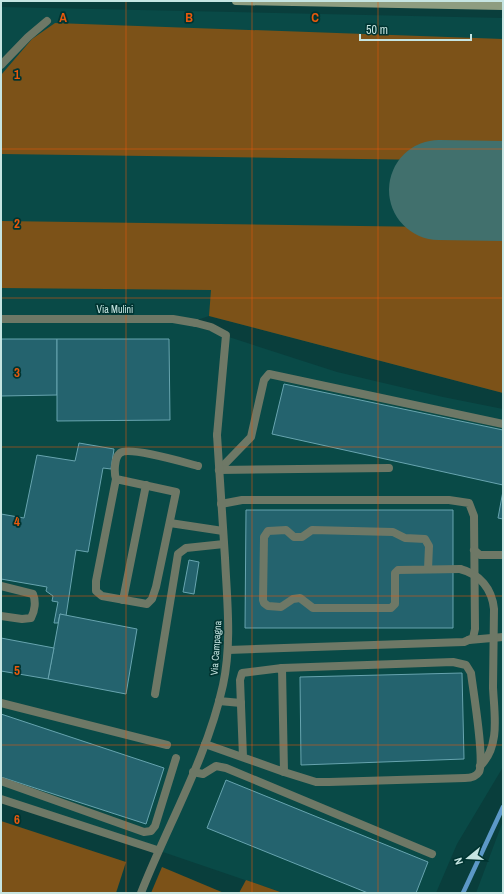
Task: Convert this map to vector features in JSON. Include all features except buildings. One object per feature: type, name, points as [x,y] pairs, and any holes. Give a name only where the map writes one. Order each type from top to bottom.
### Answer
[{"type":"street","points":[[236,1],[503,6]]},
{"type":"street","points":[[1,65],[28,37],[47,21]]},
{"type":"street","name":"Via Mulini","points":[[1,319],[173,319],[211,327],[226,335]]},
{"type":"street","name":"Via Campagna","points":[[141,893],[158,850],[205,744],[223,684],[228,650],[228,612],[217,435],[226,335]]},
{"type":"street","points":[[219,470],[251,437],[264,380],[269,374],[503,424]]},
{"type":"street","points":[[116,479],[176,492],[152,599],[147,604],[102,596],[96,591],[116,479],[115,471],[118,456],[122,452],[134,451],[198,466]]},
{"type":"street","points":[[219,470],[389,468]]},
{"type":"street","points":[[123,600],[146,485]]},
{"type":"street","points":[[221,504],[242,500],[464,501],[469,503],[473,509],[475,629],[473,638],[469,640]]},
{"type":"street","points":[[170,523],[223,531]]},
{"type":"street","points":[[205,744],[316,782],[465,778],[476,775],[480,766],[487,759],[493,746],[494,609],[492,598],[485,583],[481,579],[460,569],[428,570],[402,569],[398,570],[395,573],[395,604],[391,608],[313,608],[300,598],[293,599],[281,607],[268,606],[263,600],[264,537],[268,531],[273,530],[286,530],[294,537],[302,537],[312,530],[393,532],[405,538],[425,539],[428,546],[428,570]]},
{"type":"street","points":[[155,694],[178,554],[186,548],[224,544]]},
{"type":"street","points":[[474,550],[480,555],[503,556]]},
{"type":"street","points":[[1,586],[29,592],[33,594],[35,599],[31,618],[22,619],[1,616]]},
{"type":"street","points":[[228,650],[469,640],[503,637]]},
{"type":"street","points":[[243,758],[241,703],[242,673],[282,668],[453,662],[466,665],[471,673],[480,766]]},
{"type":"street","points":[[282,668],[284,772]]},
{"type":"street","points":[[219,701],[241,703]]},
{"type":"street","points":[[1,703],[167,745]]},
{"type":"street","points":[[1,781],[144,832],[151,831],[155,826],[176,758]]},
{"type":"street","points":[[193,772],[203,774],[216,766],[226,768],[432,854]]},
{"type":"street","points":[[1,800],[158,850]]},
{"type":"shaded area","points":[[1,7],[503,18],[503,393],[209,316],[197,320],[172,315],[1,315]]},
{"type":"shaded area","points":[[55,23],[503,39],[503,161],[1,154],[1,75],[32,39]]},
{"type":"shaded area","points":[[1,221],[503,228],[503,393],[209,316],[211,290],[1,288]]},
{"type":"shaded area","points":[[1,319],[173,319],[337,372],[443,397],[503,409],[503,767],[457,844],[436,893],[283,893],[157,850],[1,800]]},
{"type":"shaded area","points":[[1,821],[126,862],[116,893],[1,893]]},
{"type":"shaded area","points":[[503,821],[503,893],[476,893]]},
{"type":"shaded area","points":[[162,867],[224,893],[151,893]]},
{"type":"shaded area","points":[[246,880],[283,893],[239,893]]},
{"type":"waterway","points":[[463,893],[503,807]]},
{"type":"runway","points":[[439,190],[503,191]]}]
